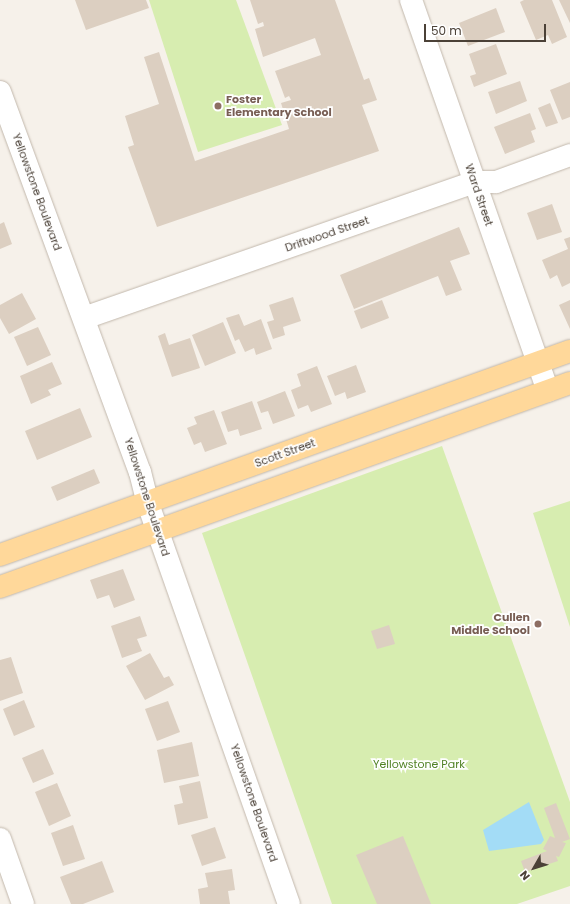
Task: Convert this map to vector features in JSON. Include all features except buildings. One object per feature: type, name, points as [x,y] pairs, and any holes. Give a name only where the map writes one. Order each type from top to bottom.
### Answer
[{"type":"main road","name":"Scott Street","points":[[0,555],[147,501],[570,351]]},
{"type":"main road","points":[[0,587],[158,529],[570,383]]},
{"type":"main road","points":[[384,418],[393,446]]},
{"type":"street","name":"Ward Street","points":[[413,1],[537,363],[548,391]]},
{"type":"street","name":"Yellowstone Boulevard","points":[[0,92],[140,472],[147,501],[289,904]]},
{"type":"street","name":"Driftwood Street","points":[[84,318],[475,182],[496,182],[570,155]]},
{"type":"street","points":[[0,839],[23,904]]},
{"type":"green space","points":[[149,0],[236,0],[282,125],[198,152]]},
{"type":"green space","name":"Yellowstone Park","points":[[442,446],[570,802],[570,886],[517,904],[332,904],[202,533]]},
{"type":"green space","points":[[570,501],[570,627],[533,513]]},
{"type":"water","points":[[529,802],[544,840],[541,844],[489,851],[483,830]]},
{"type":"place","name":"Foster Elementary School","points":[[218,106]]},
{"type":"place","name":"Cullen Middle School","points":[[538,624]]}]
